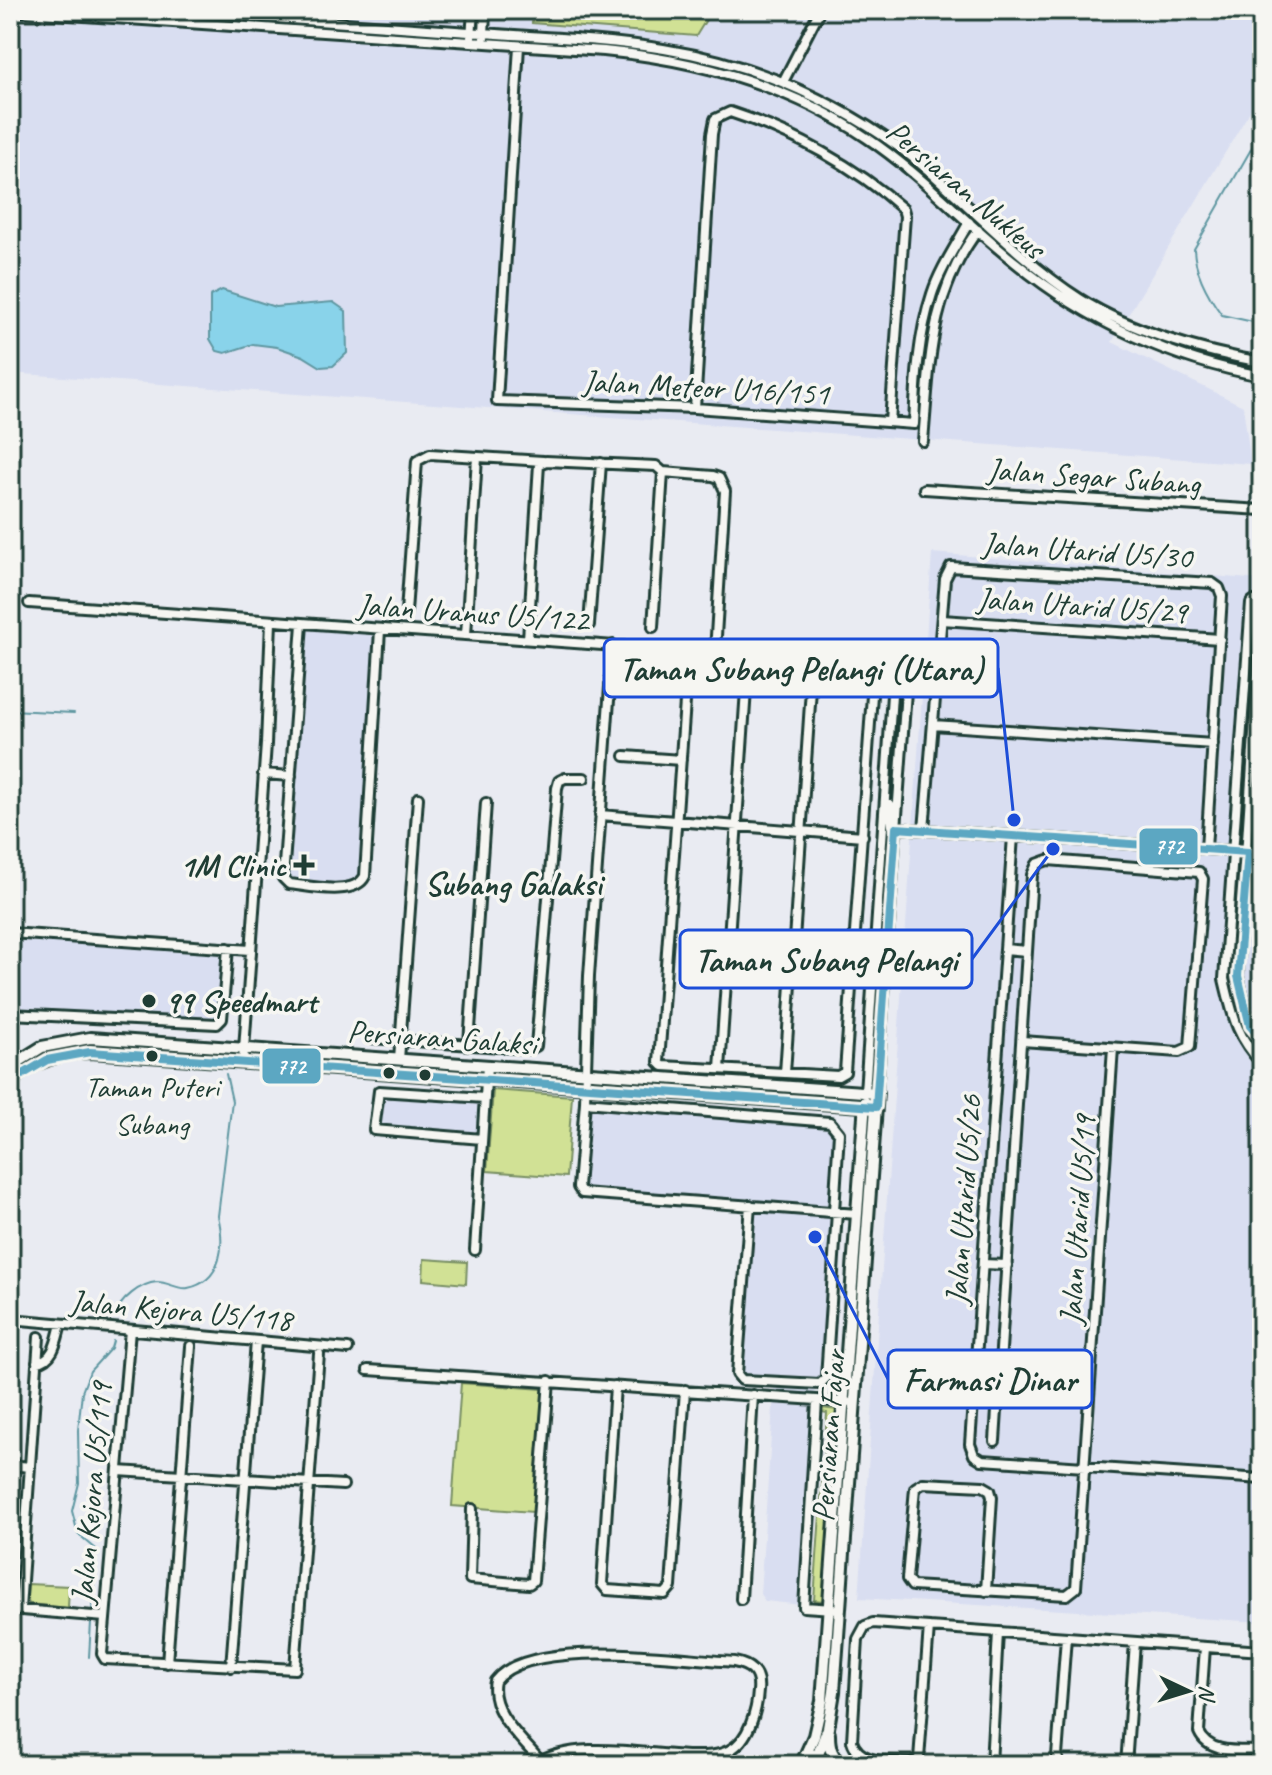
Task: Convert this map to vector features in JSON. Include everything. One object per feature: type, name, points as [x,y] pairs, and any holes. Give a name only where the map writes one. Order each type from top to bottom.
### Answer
[{"type":"main road","name":"Persiaran Galaksi","points":[[10,1067],[42,1047],[90,1038],[877,1093]]},
{"type":"main road","name":"Persiaran Galaksi","points":[[10,1082],[43,1061],[70,1053],[586,1085],[870,1107]]},
{"type":"main road","name":"Persiaran Fajar","points":[[814,1758],[828,1728],[870,1107],[865,1092]]},
{"type":"main road","name":"Persiaran Fajar","points":[[851,1402],[857,1214],[870,1107],[877,1093]]},
{"type":"main road","points":[[801,1765],[814,1758],[836,1609]]},
{"type":"main road","points":[[828,1728],[833,1757],[843,1765]]},
{"type":"street","name":"Persiaran Nukleus","points":[[167,10],[471,38],[483,44],[648,56],[688,63],[763,86],[798,100],[865,136],[910,169],[1036,279],[1101,321],[1131,336],[1186,356],[1232,371],[1262,376]]},
{"type":"street","points":[[471,38],[473,10]]},
{"type":"street","points":[[483,44],[485,10]]},
{"type":"street","points":[[783,82],[820,10]]},
{"type":"street","name":"Persiaran Nukleus","points":[[10,11],[471,38],[484,33],[647,45],[729,63],[783,82],[870,127],[926,169],[1025,258],[1080,299],[1137,326],[1204,349],[1262,362]]},
{"type":"street","name":"Jalan Meteor U16/151","points":[[519,46],[497,401],[695,408],[914,424],[922,333],[932,295],[969,222]]},
{"type":"street","points":[[695,408],[712,134],[715,119],[730,112],[802,142],[860,175],[903,209],[905,216],[890,422]]},
{"type":"street","points":[[923,441],[932,336],[938,307],[962,252],[978,230]]},
{"type":"street","points":[[406,612],[417,461],[430,454],[656,466],[663,472],[719,478],[725,491],[715,652]]},
{"type":"street","points":[[466,635],[477,457]]},
{"type":"street","points":[[528,639],[543,462]]},
{"type":"street","points":[[589,625],[601,463]]},
{"type":"street","points":[[653,627],[663,472]]},
{"type":"street","name":"Jalan Segar Subang","points":[[924,489],[1262,510]]},
{"type":"street","name":"Jalan Utarid U5/30","points":[[942,620],[947,570],[958,566],[1212,583],[1219,588],[1222,596],[1220,639]]},
{"type":"street","points":[[1262,601],[1251,603],[1224,979],[1235,1025],[1245,1045],[1262,1064]]},
{"type":"street","name":"Jalan Uranus U5/122","points":[[29,603],[894,665]]},
{"type":"street","points":[[1262,614],[1238,976],[1250,1026],[1262,1040]]},
{"type":"street","points":[[924,830],[942,620]]},
{"type":"street","name":"Jalan Utarid U5/29","points":[[942,620],[1220,639]]},
{"type":"street","points":[[243,1063],[271,622]]},
{"type":"street","points":[[302,624],[283,878],[289,884],[322,887],[351,888],[365,876],[380,630]]},
{"type":"street","points":[[1206,849],[1220,639]]},
{"type":"street","points":[[613,645],[589,976],[587,1072],[578,1187],[582,1193],[857,1214]]},
{"type":"street","points":[[785,1073],[813,659]]},
{"type":"street","name":"Persiaran Fajar","points":[[865,1092],[894,665],[901,667],[907,677],[877,1093]]},
{"type":"street","points":[[668,670],[685,671],[687,674],[661,1064],[838,1076],[845,1072],[873,681]]},
{"type":"street","points":[[720,1069],[747,675]]},
{"type":"street","points":[[933,725],[1213,744]]},
{"type":"street","points":[[889,744],[889,820],[896,828],[1248,852]]},
{"type":"street","points":[[625,756],[681,760]]},
{"type":"street","points":[[263,774],[291,776]]},
{"type":"street","points":[[371,1038],[530,1049],[536,1046],[557,788],[559,781],[565,778],[584,778]]},
{"type":"street","points":[[399,1060],[418,798]]},
{"type":"street","points":[[469,1043],[486,803]]},
{"type":"street","points":[[600,815],[863,836]]},
{"type":"street","points":[[877,914],[887,840],[896,828]]},
{"type":"street","name":"Jalan Utarid U5/26","points":[[1013,836],[970,1444],[974,1455],[982,1460],[1084,1467]]},
{"type":"street","points":[[995,1441],[1032,875],[1037,864],[1048,860],[1194,870],[1203,879],[1190,1047],[1179,1052],[1022,1041]]},
{"type":"street","points":[[10,933],[250,950]]},
{"type":"street","points":[[10,1014],[210,1025],[222,1019],[228,948]]},
{"type":"street","points":[[1005,949],[1027,951]]},
{"type":"street","name":"Jalan Utarid U5/19","points":[[986,1591],[1067,1595],[1076,1588],[1113,1048]]},
{"type":"street","points":[[475,1250],[487,1066]]},
{"type":"street","points":[[482,1139],[374,1130],[379,1091],[485,1098]]},
{"type":"street","points":[[585,1102],[830,1122],[839,1133],[836,1212],[826,1378],[820,1384],[742,1380],[737,1374],[750,1205]]},
{"type":"street","points":[[983,1264],[1007,1265]]},
{"type":"street","name":"Jalan Kejora U5/118","points":[[10,1319],[348,1349]]},
{"type":"street","points":[[37,1362],[50,1356],[61,1324]]},
{"type":"street","name":"Jalan Kejora U5/119","points":[[130,1330],[102,1654],[105,1659],[167,1663]]},
{"type":"street","points":[[39,1337],[30,1467],[15,1609],[105,1617]]},
{"type":"street","points":[[231,1667],[256,1341]]},
{"type":"street","points":[[191,1346],[167,1663],[295,1669],[319,1354]]},
{"type":"street","points":[[368,1370],[851,1402]]},
{"type":"street","points":[[472,1509],[470,1579],[529,1584],[534,1577],[549,1381]]},
{"type":"street","points":[[615,1386],[602,1584],[607,1590],[665,1594],[671,1587],[685,1390]]},
{"type":"street","points":[[741,1599],[753,1395]]},
{"type":"street","points":[[817,1401],[804,1607],[836,1609]]},
{"type":"street","points":[[10,1465],[30,1467]]},
{"type":"street","points":[[1084,1467],[1262,1479]]},
{"type":"street","points":[[118,1471],[343,1485]]},
{"type":"street","points":[[923,1483],[983,1486],[990,1490],[986,1591],[912,1586],[907,1579],[915,1488],[923,1483]]},
{"type":"street","points":[[929,1627],[919,1759],[912,1763],[868,1759],[857,1753],[854,1747],[858,1639],[865,1626],[873,1623],[929,1627],[998,1632],[1135,1642],[1262,1651]]},
{"type":"street","points":[[991,1765],[998,1632]]},
{"type":"street","points":[[1060,1765],[1057,1756],[1066,1637]]},
{"type":"street","points":[[1126,1765],[1135,1642]]},
{"type":"street","points":[[1205,1647],[1199,1732],[1204,1743],[1213,1748],[1262,1751]]},
{"type":"street","points":[[579,1653],[747,1665],[759,1682],[758,1694],[752,1721],[738,1744],[729,1751],[707,1756],[665,1760],[575,1750],[537,1763],[499,1710],[494,1699],[495,1681],[513,1666],[540,1657],[579,1653]]},
{"type":"street","points":[[814,1758],[837,1765]]},
{"type":"shaded area","points":[[10,10],[1262,10],[1262,91],[1112,342],[1243,406],[1251,464],[10,373]]},
{"type":"shaded area","points":[[932,553],[1262,580],[1262,1622],[859,1598]]},
{"type":"shaded area","points":[[305,627],[376,633],[360,878],[351,885],[292,881],[287,876]]},
{"type":"shaded area","points":[[10,936],[224,951],[219,1015],[211,1022],[10,1011]]},
{"type":"shaded area","points":[[381,1093],[482,1101],[479,1136],[377,1128]]},
{"type":"shaded area","points":[[587,1104],[829,1124],[836,1134],[802,1605],[765,1601],[760,1594],[775,1379],[743,1377],[740,1374],[753,1203],[583,1191]]},
{"type":"green space","points":[[533,10],[712,10],[696,36],[532,23]]},
{"type":"green space","points":[[493,1090],[572,1096],[566,1177],[487,1171]]},
{"type":"green space","points":[[424,1259],[467,1262],[466,1284],[423,1280]]},
{"type":"green space","points":[[461,1383],[543,1389],[533,1512],[452,1506]]},
{"type":"green space","points":[[822,1408],[838,1410],[823,1601],[814,1600],[827,1413],[822,1412]]},
{"type":"green space","points":[[28,1584],[69,1586],[68,1608],[29,1604]]},
{"type":"water","points":[[222,290],[275,307],[333,302],[346,311],[347,353],[333,366],[321,367],[303,356],[277,347],[253,344],[225,353],[217,351],[210,339],[210,296]]},
{"type":"waterway","points":[[1262,130],[1194,249],[1203,284],[1222,315],[1262,324]]},
{"type":"waterway","points":[[10,710],[74,713]]},
{"type":"waterway","points":[[115,1316],[126,1298],[144,1285],[157,1282],[188,1288],[200,1284],[215,1270],[221,1249],[218,1216],[232,1101],[226,1074]]},
{"type":"waterway","points":[[92,1610],[96,1549],[78,1534],[72,1511],[79,1483],[78,1430],[82,1392],[90,1371],[111,1348],[113,1341]]},
{"type":"waterway","points":[[89,1657],[91,1622]]},
{"type":"transit line","name":"772","points":[[896,828],[1248,852],[1238,976],[1250,1026],[1262,1040]]},
{"type":"transit line","name":"772","points":[[10,1082],[47,1060],[90,1052],[876,1107],[896,828]]},
{"type":"place","name":"Taman Subang Pelangi (Utara)","points":[[1014,820]]},
{"type":"place","name":"Taman Subang Pelangi","points":[[1053,849]]},
{"type":"place","name":"1M Clinic","points":[[304,865]]},
{"type":"place","name":"99 Speedmart","points":[[149,1001]]},
{"type":"place","name":"Taman Puteri Subang","points":[[152,1056]]},
{"type":"place","name":"Farmasi Dinar","points":[[815,1237]]},
{"type":"district","name":"Subang Galaksi","points":[[513,883]]}]
